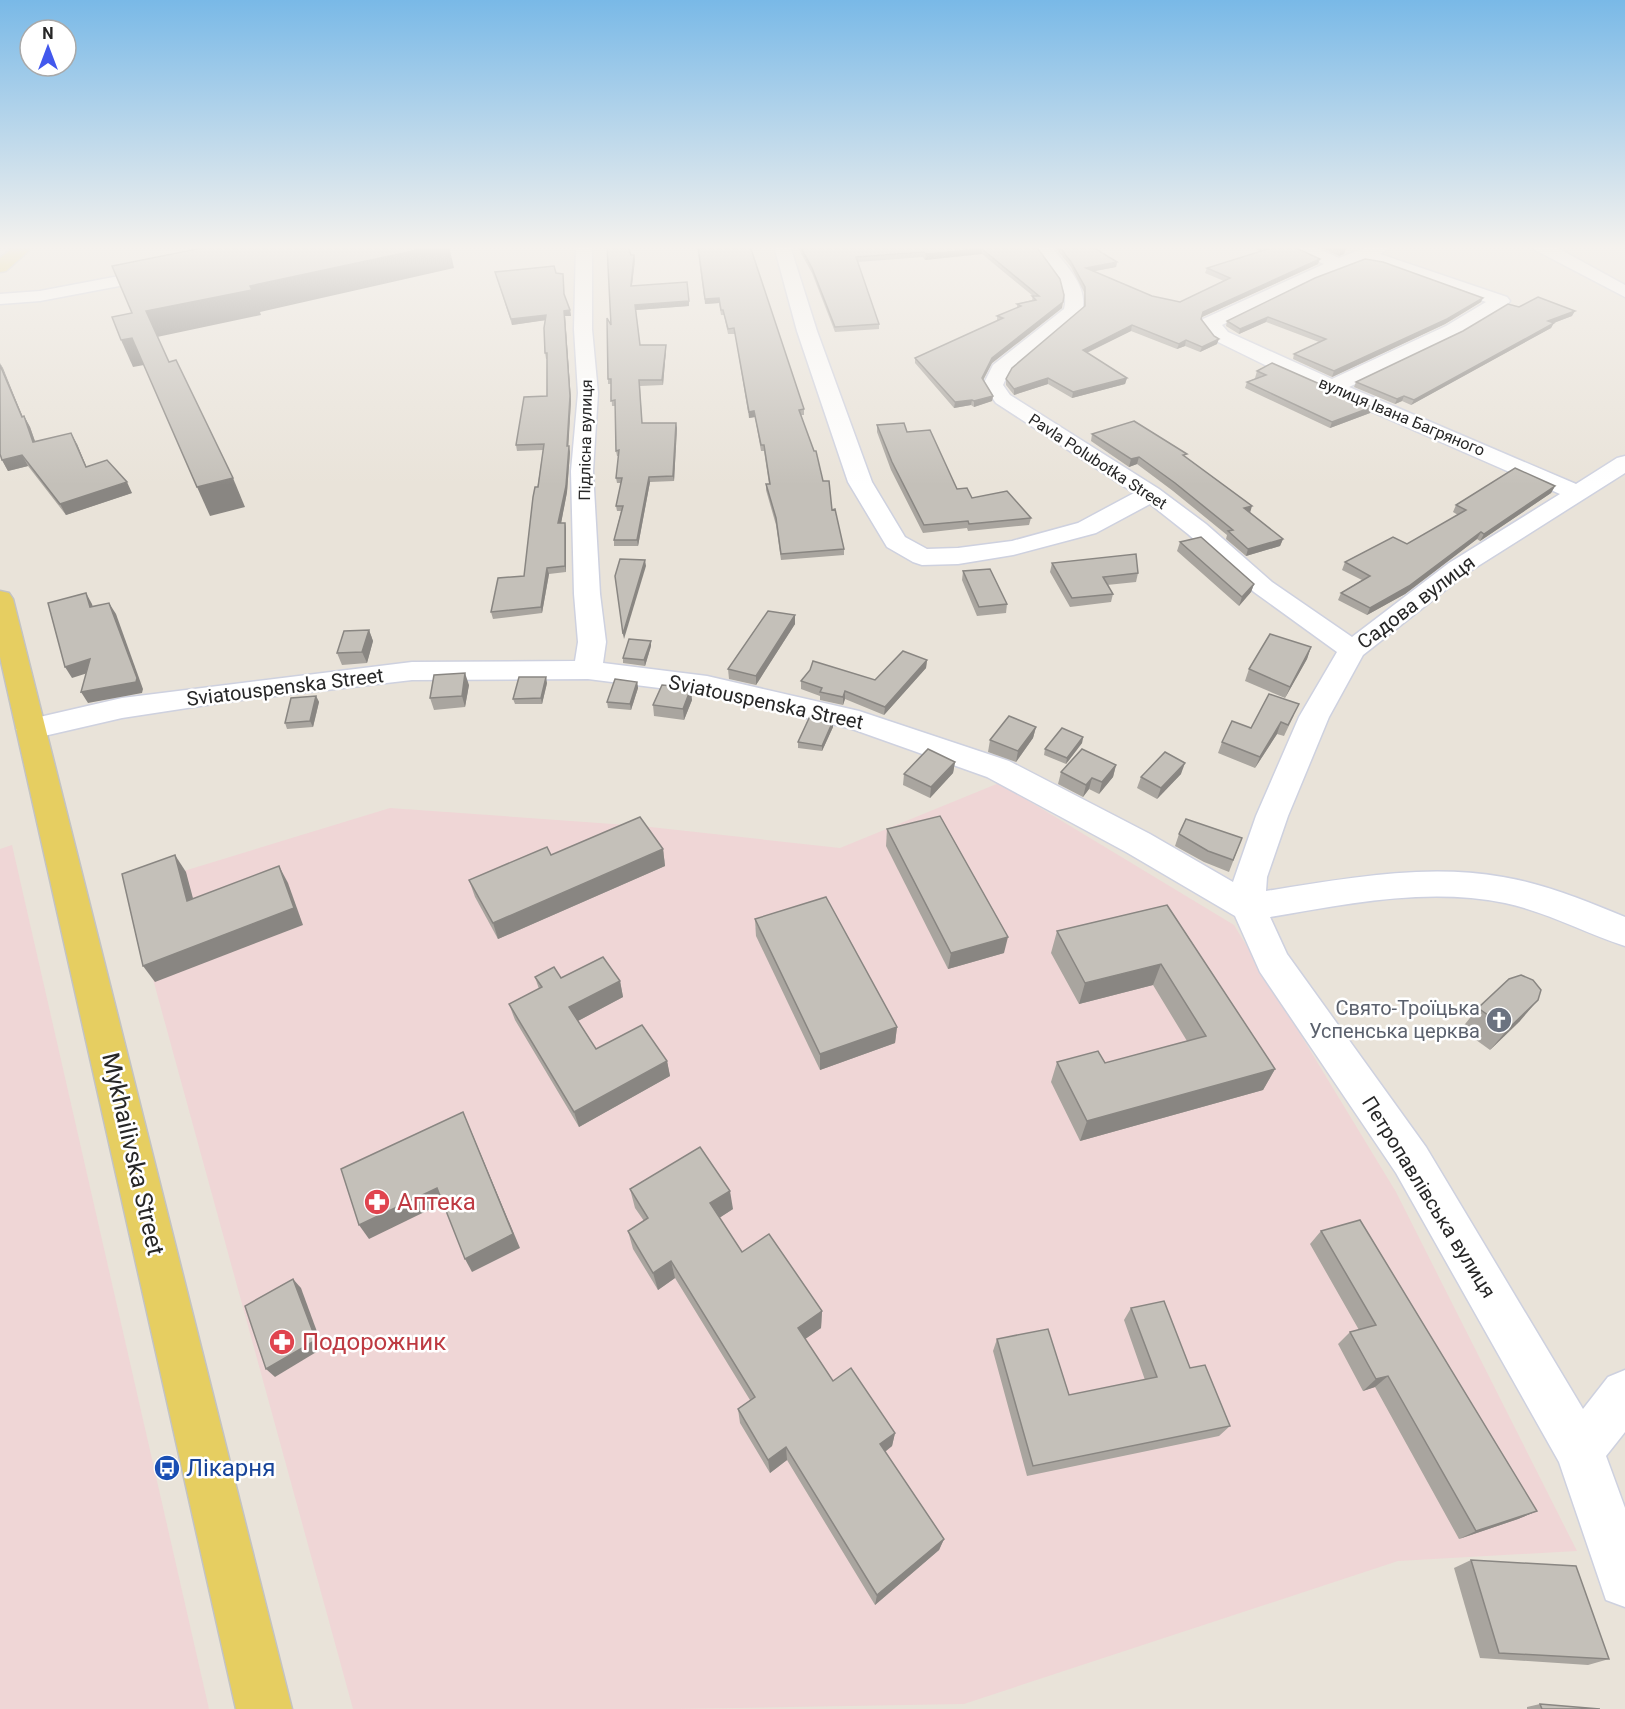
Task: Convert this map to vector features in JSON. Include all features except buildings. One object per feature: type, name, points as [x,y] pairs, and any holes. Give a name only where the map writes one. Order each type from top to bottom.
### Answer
[{"type":"main road","name":"Mykhailivska Street","points":[[0,599],[264,1709]]},
{"type":"street","name":"Підлісна вулиця","points":[[583,326],[588,393],[582,471],[587,594],[592,642],[588,670]]},
{"type":"street","points":[[805,326],[860,482],[896,542],[922,557],[958,556],[1013,548],[1087,528],[1151,494]]},
{"type":"street","name":"Pavla Polubotka Street","points":[[1054,326],[1000,369],[993,385],[1003,399],[1151,494],[1263,587],[1352,650]]},
{"type":"street","name":"вулиця Івана Багряного","points":[[1212,326],[1221,336],[1274,362],[1577,493]]},
{"type":"street","points":[[1334,386],[1460,326]]},
{"type":"street","name":"Садова вулиця","points":[[1248,907],[1250,877],[1272,816],[1314,717],[1352,650],[1458,568],[1625,463]]},
{"type":"street","name":"Sviatouspenska Street","points":[[31,729],[133,706],[412,671],[588,670],[707,685],[859,721],[998,769],[1138,843],[1248,907]]},
{"type":"street","points":[[1248,907],[1351,891],[1440,883],[1504,890],[1590,917],[1625,932]]},
{"type":"street","name":"Петропавлівська вулиця","points":[[1248,907],[1273,962],[1411,1160],[1580,1451],[1625,1581]]},
{"type":"street","points":[[1580,1451],[1625,1394]]},
{"type":"shaded area","points":[[999,783],[1234,925],[1396,1192],[1577,1551],[1398,1561],[964,1704],[674,1709],[353,1709],[128,888],[390,808],[641,826],[840,848]]},
{"type":"shaded area","points":[[12,845],[209,1709],[0,1709],[0,849]]},
{"type":"place","name":"Свято-Троїцька Успенська церква","points":[[1499,1020]]},
{"type":"place","name":"Аптека","points":[[377,1202]]},
{"type":"place","name":"Подорожник","points":[[282,1342]]},
{"type":"place","name":"Лікарня","points":[[167,1468]]}]
